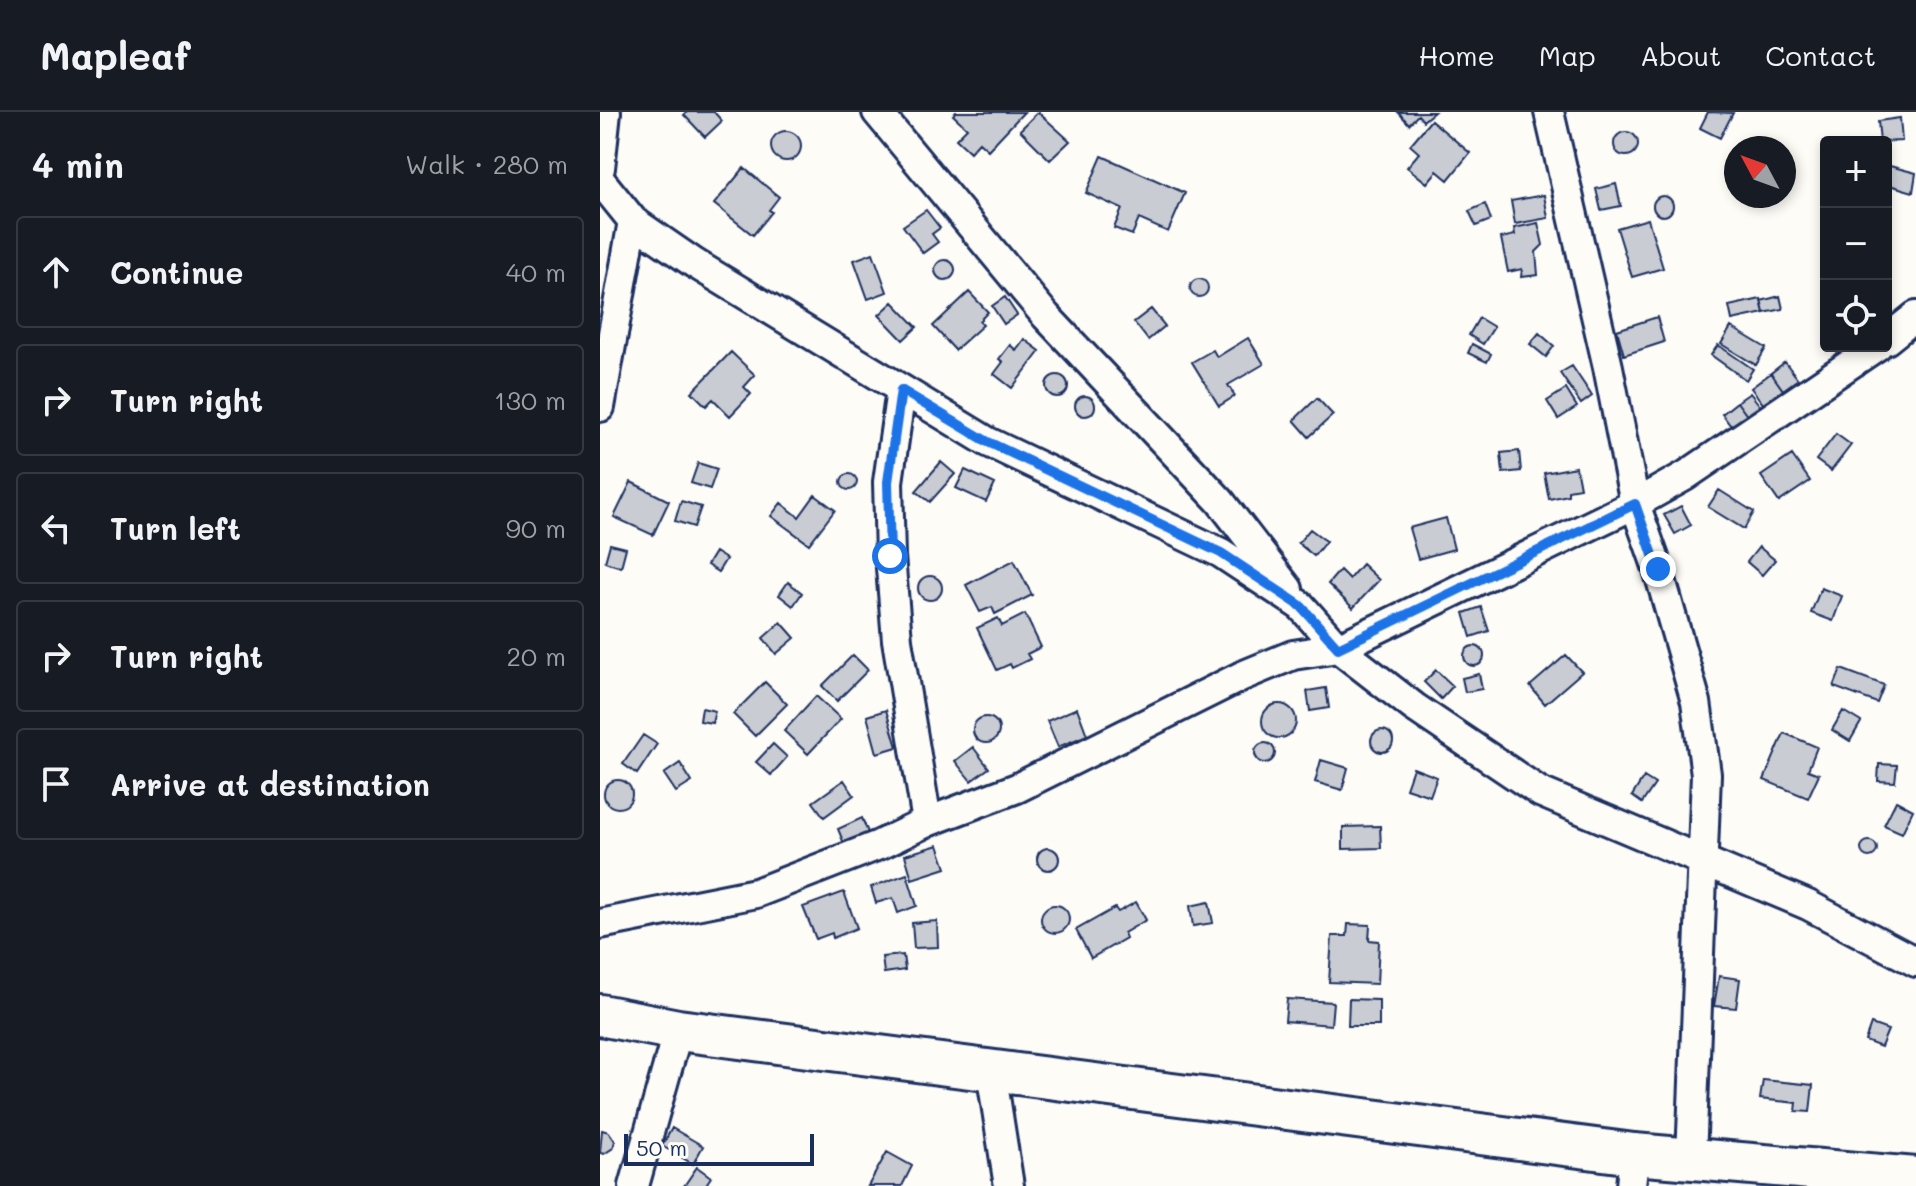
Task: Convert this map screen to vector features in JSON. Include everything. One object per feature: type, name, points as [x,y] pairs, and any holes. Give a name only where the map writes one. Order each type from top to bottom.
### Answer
[{"type":"street","points":[[600,168],[606,112]]},
{"type":"street","points":[[877,112],[1046,316],[1220,501],[1301,606],[1338,648],[1414,707],[1540,792],[1808,905],[1916,962]]},
{"type":"street","points":[[1549,112],[1608,367],[1635,504],[1658,569],[1696,702],[1706,774],[1691,1159]]},
{"type":"street","points":[[600,180],[633,221],[694,263],[901,390],[988,442],[1221,553],[1301,606]]},
{"type":"street","points":[[600,407],[633,221]]},
{"type":"street","points":[[1892,335],[1916,316]]},
{"type":"street","points":[[600,924],[756,893],[1017,788],[1242,676],[1293,655],[1338,648],[1635,504],[1685,476],[1868,352]]},
{"type":"street","points":[[901,390],[888,482],[890,556],[897,640],[927,822]]},
{"type":"street","points":[[600,1015],[678,1030],[991,1071],[1634,1177],[1691,1159],[1916,1178]]},
{"type":"street","points":[[634,1186],[678,1030]]},
{"type":"street","points":[[991,1071],[1009,1186]]},
{"type":"building","points":[[687,112],[714,112],[722,121],[705,137],[684,115]]},
{"type":"building","points":[[956,112],[1024,112],[988,150],[979,142],[970,152],[956,139],[967,128],[953,115]]},
{"type":"building","points":[[1038,112],[1070,141],[1050,160],[1020,130]]},
{"type":"building","points":[[1398,112],[1434,112],[1423,121],[1418,115],[1409,124]]},
{"type":"building","points":[[1708,112],[1733,113],[1720,138],[1700,128]]},
{"type":"building","points":[[1900,118],[1902,141],[1892,141],[1892,136],[1879,136],[1878,121]]},
{"type":"building","points":[[1431,120],[1470,153],[1448,180],[1437,171],[1427,183],[1407,167],[1419,153],[1410,145]]},
{"type":"building","points":[[786,131],[796,136],[801,146],[796,156],[786,161],[776,156],[771,146],[776,136]]},
{"type":"building","points":[[1626,132],[1635,135],[1638,144],[1635,153],[1626,156],[1617,153],[1614,144],[1617,135]]},
{"type":"building","points":[[1102,156],[1185,193],[1168,232],[1139,219],[1132,235],[1114,228],[1122,209],[1086,193]]},
{"type":"building","points":[[1892,167],[1916,173],[1913,192],[1892,186]]},
{"type":"building","points":[[744,168],[779,197],[769,210],[772,212],[753,235],[714,204]]},
{"type":"building","points":[[1616,184],[1621,206],[1601,210],[1596,189]]},
{"type":"building","points":[[1544,195],[1548,218],[1515,224],[1511,201]]},
{"type":"building","points":[[1663,196],[1670,199],[1673,206],[1670,213],[1663,216],[1656,213],[1653,206],[1656,199]]},
{"type":"building","points":[[1485,204],[1491,220],[1476,226],[1469,211]]},
{"type":"building","points":[[926,210],[940,228],[932,234],[938,242],[923,253],[903,226]]},
{"type":"building","points":[[1648,219],[1663,268],[1632,277],[1617,228]]},
{"type":"building","points":[[1538,223],[1543,245],[1536,252],[1538,275],[1521,277],[1522,269],[1508,272],[1501,238],[1515,235],[1514,228]]},
{"type":"building","points":[[873,253],[887,292],[868,299],[854,260]]},
{"type":"building","points":[[945,260],[952,263],[955,270],[952,277],[945,280],[938,277],[935,270],[938,263]]},
{"type":"building","points":[[1199,279],[1208,288],[1199,297],[1190,288]]},
{"type":"building","points":[[969,292],[988,312],[979,321],[983,325],[955,350],[933,326]]},
{"type":"building","points":[[1780,296],[1783,309],[1764,313],[1761,301]]},
{"type":"building","points":[[1005,297],[1017,315],[1004,324],[992,306]]},
{"type":"building","points":[[1761,299],[1764,313],[1732,320],[1729,306]]},
{"type":"building","points":[[893,302],[917,327],[903,340],[879,315]]},
{"type":"building","points":[[1151,309],[1165,326],[1148,340],[1134,322]]},
{"type":"building","points":[[1657,317],[1664,342],[1624,355],[1617,330]]},
{"type":"building","points":[[1479,318],[1494,327],[1483,344],[1469,335]]},
{"type":"building","points":[[1731,327],[1766,348],[1756,365],[1721,344]]},
{"type":"building","points":[[1539,333],[1554,346],[1546,357],[1530,344]]},
{"type":"building","points":[[1248,338],[1264,364],[1228,385],[1235,396],[1219,406],[1192,362],[1213,350],[1217,357]]},
{"type":"building","points":[[1024,339],[1040,351],[1012,388],[994,374],[1003,362],[999,359],[1010,345],[1016,350]]},
{"type":"building","points":[[1472,344],[1491,354],[1487,362],[1468,353]]},
{"type":"building","points":[[1718,345],[1753,369],[1746,380],[1711,355]]},
{"type":"building","points":[[731,352],[755,375],[744,387],[751,394],[730,416],[713,399],[706,406],[692,392]]},
{"type":"building","points":[[1785,362],[1798,379],[1783,390],[1771,373]]},
{"type":"building","points":[[1572,366],[1592,396],[1581,404],[1560,373]]},
{"type":"building","points":[[1771,373],[1783,390],[1764,405],[1751,388]]},
{"type":"building","points":[[1057,375],[1065,378],[1068,386],[1065,394],[1057,397],[1049,394],[1046,386],[1049,378]]},
{"type":"building","points":[[1566,389],[1577,407],[1558,419],[1547,401]]},
{"type":"building","points":[[1750,393],[1761,407],[1748,417],[1737,402]]},
{"type":"building","points":[[1081,396],[1089,396],[1095,406],[1089,416],[1081,416],[1075,410],[1075,402]]},
{"type":"building","points":[[1317,398],[1333,415],[1309,437],[1294,420]]},
{"type":"building","points":[[1737,402],[1748,417],[1733,429],[1722,414]]},
{"type":"building","points":[[1836,434],[1851,445],[1831,471],[1816,460]]},
{"type":"building","points":[[1519,451],[1521,471],[1503,473],[1501,453]]},
{"type":"building","points":[[1792,455],[1810,481],[1779,502],[1761,476]]},
{"type":"building","points":[[941,462],[955,474],[930,502],[916,491]]},
{"type":"building","points":[[698,463],[717,469],[710,489],[691,483]]},
{"type":"building","points":[[1576,467],[1580,488],[1568,490],[1568,495],[1549,499],[1544,473]]},
{"type":"building","points":[[965,470],[995,484],[986,502],[956,488]]},
{"type":"building","points":[[849,474],[857,482],[849,490],[841,482]]},
{"type":"building","points":[[631,482],[669,501],[653,535],[614,517]]},
{"type":"building","points":[[1719,490],[1754,512],[1744,529],[1708,507]]},
{"type":"building","points":[[815,495],[835,510],[809,544],[771,516],[781,503],[799,517]]},
{"type":"building","points":[[681,501],[701,507],[694,527],[675,521]]},
{"type":"building","points":[[1681,506],[1691,525],[1675,534],[1664,515]]},
{"type":"building","points":[[1446,518],[1454,549],[1418,559],[1409,528]]},
{"type":"building","points":[[1310,529],[1326,541],[1314,556],[1298,543]]},
{"type":"building","points":[[610,544],[626,548],[621,567],[605,562]]},
{"type":"building","points":[[1759,547],[1775,560],[1762,575],[1747,562]]},
{"type":"building","points":[[715,552],[726,559],[718,572],[707,565]]},
{"type":"building","points":[[1014,560],[1032,595],[995,614],[992,607],[980,612],[966,585]]},
{"type":"building","points":[[1362,564],[1379,580],[1353,608],[1328,584],[1340,570],[1349,579]]},
{"type":"building","points":[[930,576],[939,579],[942,588],[939,597],[930,600],[921,597],[918,588],[921,579]]},
{"type":"building","points":[[788,582],[802,593],[793,606],[779,595]]},
{"type":"building","points":[[1821,588],[1842,596],[1833,621],[1811,613]]},
{"type":"building","points":[[1481,607],[1489,631],[1471,637],[1464,613]]},
{"type":"building","points":[[1025,614],[1041,647],[1027,654],[1030,659],[1012,668],[1010,664],[997,670],[977,628],[998,618],[1002,626]]},
{"type":"building","points":[[781,622],[795,638],[776,654],[763,638]]},
{"type":"building","points":[[1474,646],[1481,649],[1484,656],[1481,663],[1474,666],[1467,663],[1464,656],[1467,649]]},
{"type":"building","points":[[853,655],[868,670],[837,701],[822,686]]},
{"type":"building","points":[[1566,655],[1582,672],[1545,704],[1530,686]]},
{"type":"building","points":[[1841,669],[1884,685],[1877,703],[1834,687]]},
{"type":"building","points":[[1436,670],[1453,686],[1441,699],[1424,682]]},
{"type":"building","points":[[1479,674],[1482,689],[1465,692],[1462,678]]},
{"type":"building","points":[[765,682],[787,704],[755,736],[733,714]]},
{"type":"building","points":[[1326,688],[1329,708],[1310,711],[1307,691]]},
{"type":"building","points":[[816,696],[841,719],[808,754],[784,731]]},
{"type":"building","points":[[1279,704],[1291,709],[1296,721],[1291,733],[1279,738],[1267,733],[1262,721],[1267,709]]},
{"type":"building","points":[[702,708],[715,711],[712,723],[700,721]]},
{"type":"building","points":[[1077,708],[1087,735],[1058,747],[1047,721]]},
{"type":"building","points":[[886,710],[897,747],[877,753],[867,716]]},
{"type":"building","points":[[1843,711],[1861,722],[1850,741],[1832,730]]},
{"type":"building","points":[[986,717],[995,721],[999,730],[995,739],[986,743],[977,739],[973,730],[977,721]]},
{"type":"building","points":[[1378,730],[1386,730],[1393,741],[1386,752],[1378,752],[1371,745],[1371,737]]},
{"type":"building","points":[[1784,733],[1817,747],[1808,770],[1819,774],[1808,798],[1764,780]]},
{"type":"building","points":[[643,735],[657,744],[637,774],[623,764]]},
{"type":"building","points":[[1261,743],[1269,743],[1275,753],[1269,763],[1261,763],[1255,757],[1255,749]]},
{"type":"building","points":[[773,744],[787,757],[771,775],[756,762]]},
{"type":"building","points":[[973,747],[989,768],[971,781],[955,761]]},
{"type":"building","points":[[1321,760],[1348,768],[1342,790],[1315,782]]},
{"type":"building","points":[[680,763],[692,782],[676,792],[664,774]]},
{"type":"building","points":[[1879,764],[1897,765],[1895,782],[1878,781]]},
{"type":"building","points":[[1413,768],[1437,777],[1430,796],[1406,788]]},
{"type":"building","points":[[1644,777],[1655,784],[1642,803],[1632,796]]},
{"type":"building","points":[[618,780],[628,784],[632,794],[628,804],[618,808],[608,804],[604,794],[608,784]]},
{"type":"building","points":[[844,780],[854,795],[824,817],[813,802]]},
{"type":"building","points":[[1896,801],[1913,810],[1902,833],[1884,825]]},
{"type":"building","points":[[862,818],[869,835],[845,846],[838,829]]},
{"type":"building","points":[[1380,826],[1381,848],[1343,849],[1343,827]]},
{"type":"building","points":[[1866,841],[1872,841],[1877,849],[1875,855],[1866,857],[1861,852],[1861,846]]},
{"type":"building","points":[[938,845],[946,868],[912,879],[905,855]]},
{"type":"building","points":[[1048,848],[1056,851],[1059,859],[1056,867],[1048,870],[1040,867],[1037,859],[1040,851]]},
{"type":"building","points":[[907,874],[917,906],[898,913],[893,898],[876,903],[871,887]]},
{"type":"building","points":[[844,892],[857,928],[833,938],[832,933],[816,939],[803,907]]},
{"type":"building","points":[[1136,902],[1146,920],[1124,933],[1126,938],[1091,958],[1076,930],[1115,908],[1118,912]]},
{"type":"building","points":[[1209,902],[1213,923],[1193,926],[1190,906]]},
{"type":"building","points":[[1055,905],[1065,909],[1069,919],[1065,929],[1055,933],[1045,929],[1041,919],[1045,909]]},
{"type":"building","points":[[937,921],[938,947],[914,948],[912,923]]},
{"type":"building","points":[[1348,924],[1370,925],[1369,940],[1379,941],[1377,984],[1329,982],[1332,936],[1347,936]]},
{"type":"building","points":[[903,955],[905,970],[884,973],[882,957]]},
{"type":"building","points":[[1719,976],[1740,979],[1736,1008],[1714,1006]]},
{"type":"building","points":[[1287,999],[1333,1002],[1331,1025],[1285,1021]]},
{"type":"building","points":[[1349,999],[1379,1000],[1379,1026],[1348,1026]]},
{"type":"building","points":[[1871,1024],[1888,1030],[1881,1047],[1865,1041]]},
{"type":"building","points":[[1763,1080],[1813,1085],[1810,1112],[1796,1111],[1797,1103],[1760,1099]]},
{"type":"building","points":[[672,1128],[703,1146],[693,1164],[662,1146]]},
{"type":"building","points":[[602,1130],[609,1132],[615,1141],[613,1148],[604,1154],[600,1153]]},
{"type":"building","points":[[887,1152],[912,1166],[902,1186],[868,1186]]},
{"type":"building","points":[[697,1167],[711,1177],[705,1186],[684,1186]]},
{"type":"route","points":[[890,556],[888,482],[901,390],[988,442],[1221,553],[1301,606],[1338,648],[1635,504],[1658,569]]}]
